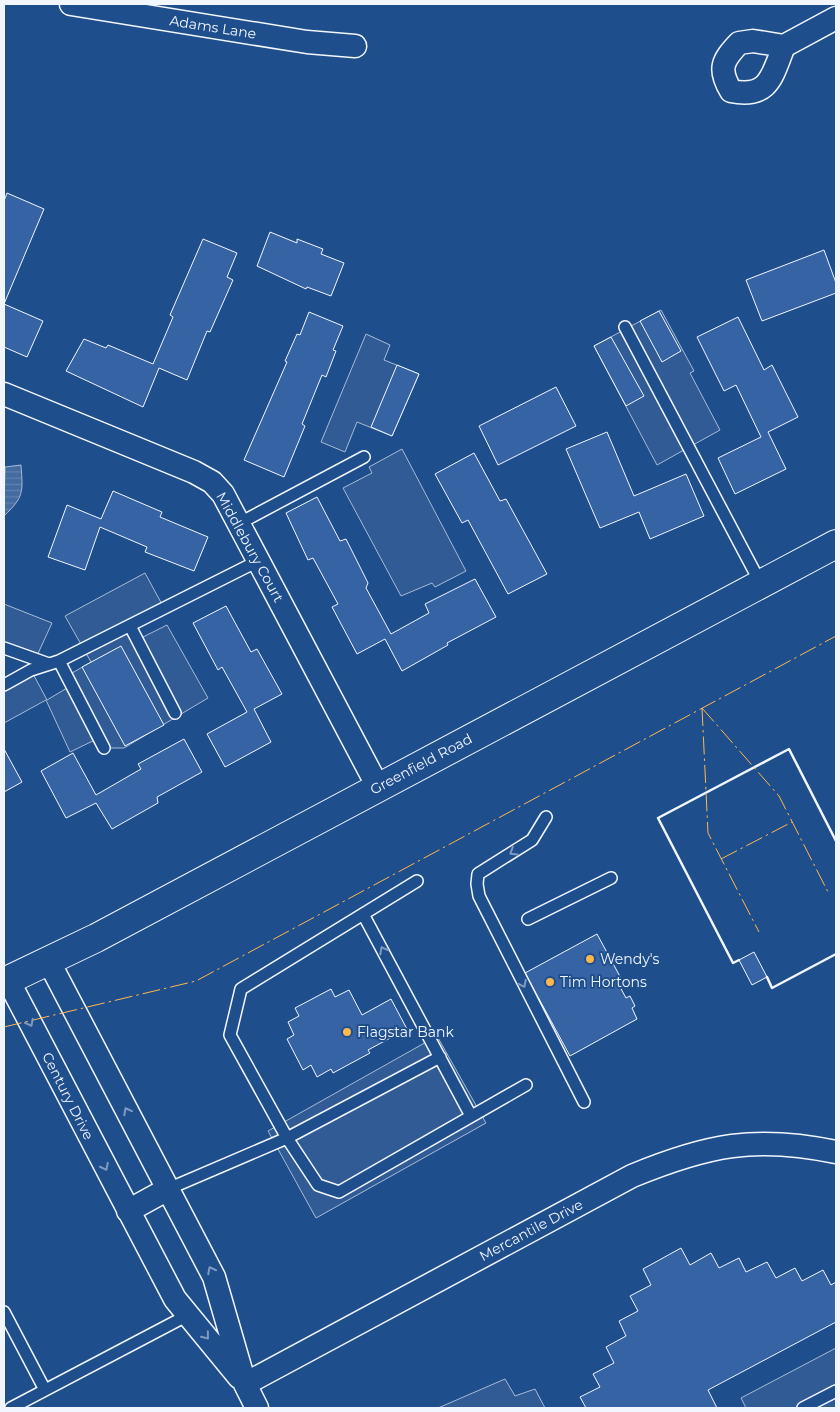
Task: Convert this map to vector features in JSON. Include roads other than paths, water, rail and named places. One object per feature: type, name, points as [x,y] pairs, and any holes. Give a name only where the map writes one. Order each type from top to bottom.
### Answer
[{"type":"main road","name":"Greenfield Road","points":[[6,981],[96,938],[836,544]]},
{"type":"street","name":"Adams Lane","points":[[70,4],[307,42],[355,46]]},
{"type":"street","points":[[784,46],[836,18]]},
{"type":"street","name":"Middlebury Court","points":[[4,394],[194,472],[212,482],[223,494],[378,787]]},
{"type":"street","name":"Century Drive","points":[[48,960],[214,1277],[245,1384],[257,1408]]},
{"type":"street","name":"Century Drive","points":[[6,981],[175,1299],[245,1384]]},
{"type":"street","name":"Mercantile Drive","points":[[245,1384],[625,1180],[676,1157],[732,1145],[761,1143],[790,1144],[836,1152]]},
{"type":"street","points":[[128,1211],[168,1189]]},
{"type":"lane","points":[[625,327],[761,584]]},
{"type":"lane","points":[[238,524],[364,457]]},
{"type":"lane","points":[[4,685],[31,670],[54,663],[130,626],[258,561]]},
{"type":"lane","points":[[130,626],[176,713]]},
{"type":"lane","points":[[4,648],[54,663],[104,748]]},
{"type":"lane","points":[[546,817],[532,840],[478,874],[477,884],[479,896],[584,1102]]},
{"type":"lane","points":[[528,919],[611,878]]},
{"type":"lane","points":[[417,881],[241,989],[230,1035],[286,1138],[318,1184],[339,1192],[526,1085]]},
{"type":"lane","points":[[364,914],[471,1116]]},
{"type":"lane","points":[[168,1189],[286,1138],[440,1057]]},
{"type":"lane","points":[[4,1312],[46,1390]]},
{"type":"lane","points":[[11,1408],[188,1315]]},
{"type":"lane","points":[[803,1408],[836,1391]]},
{"type":"place","name":"Wendy's","points":[[590,959]]},
{"type":"place","name":"Tim Hortons","points":[[550,982]]},
{"type":"place","name":"Flagstar Bank","points":[[347,1032]]}]
